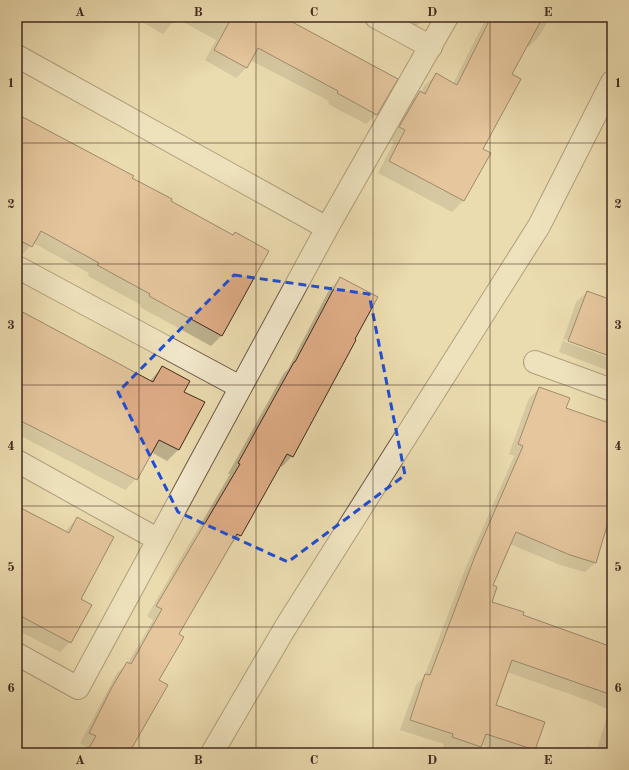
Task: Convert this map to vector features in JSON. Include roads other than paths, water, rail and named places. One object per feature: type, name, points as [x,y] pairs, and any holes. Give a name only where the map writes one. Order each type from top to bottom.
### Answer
[{"type":"street","points":[[376,17],[431,47]]},
{"type":"street","points":[[17,654],[78,688],[157,539],[327,228],[447,17]]},
{"type":"street","points":[[17,56],[327,228]]},
{"type":"street","points":[[212,753],[285,628],[539,226],[612,82]]},
{"type":"street","points":[[17,267],[240,387]]},
{"type":"street","points":[[535,362],[612,390]]},
{"type":"street","points":[[17,461],[157,539]]}]
